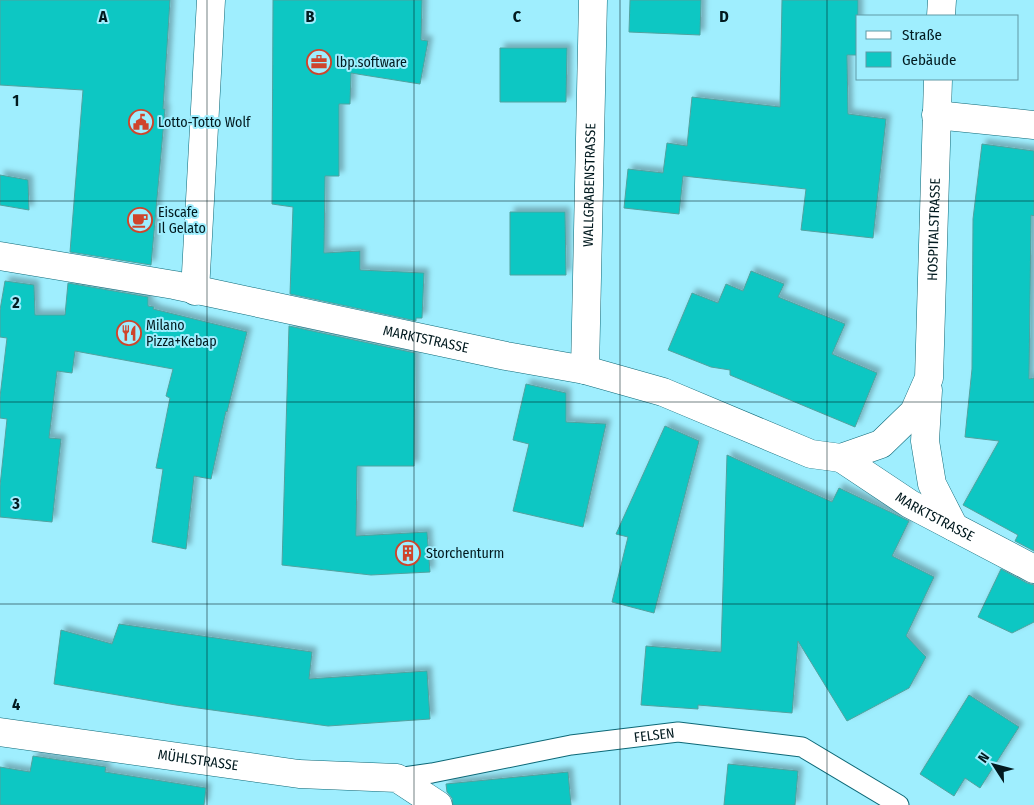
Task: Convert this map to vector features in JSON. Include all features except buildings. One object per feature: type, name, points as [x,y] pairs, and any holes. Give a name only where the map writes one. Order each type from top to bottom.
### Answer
[{"type":"street","points":[[195,291],[211,0]]},
{"type":"street","name":"WALLGRABENSTRASSE","points":[[585,370],[593,0]]},
{"type":"street","points":[[941,15],[942,0]]},
{"type":"street","name":"HOSPITALSTRASSE","points":[[938,80],[929,378],[925,441],[932,484],[954,527]]},
{"type":"street","points":[[936,115],[1034,125]]},
{"type":"street","name":"MARKTSTRASSE","points":[[0,256],[174,285],[279,309],[506,356],[585,370],[663,392],[811,454],[842,458],[910,504],[1034,569]]},
{"type":"street","name":"HOSPITALSTRASSE","points":[[881,444],[914,412],[929,378]]},
{"type":"street","name":"MARKTSTRASSE","points":[[842,458],[881,444]]},
{"type":"street","name":"MÜHLSTRASSE","points":[[0,732],[299,774],[397,778]]},
{"type":"street","points":[[397,778],[438,805]]},
{"type":"lane","name":"FELSEN","points":[[397,778],[432,773],[571,745],[678,732],[802,747],[899,805]]},
{"type":"place","name":"lbp.software","points":[[319,62]]},
{"type":"place","name":"Lotto-Totto Wolf","points":[[141,122]]},
{"type":"place","name":"Eiscafe Il Gelato","points":[[140,220]]},
{"type":"place","name":"Milano Pizza+Kebap","points":[[129,333]]},
{"type":"place","name":"Storchenturm","points":[[408,553]]}]
